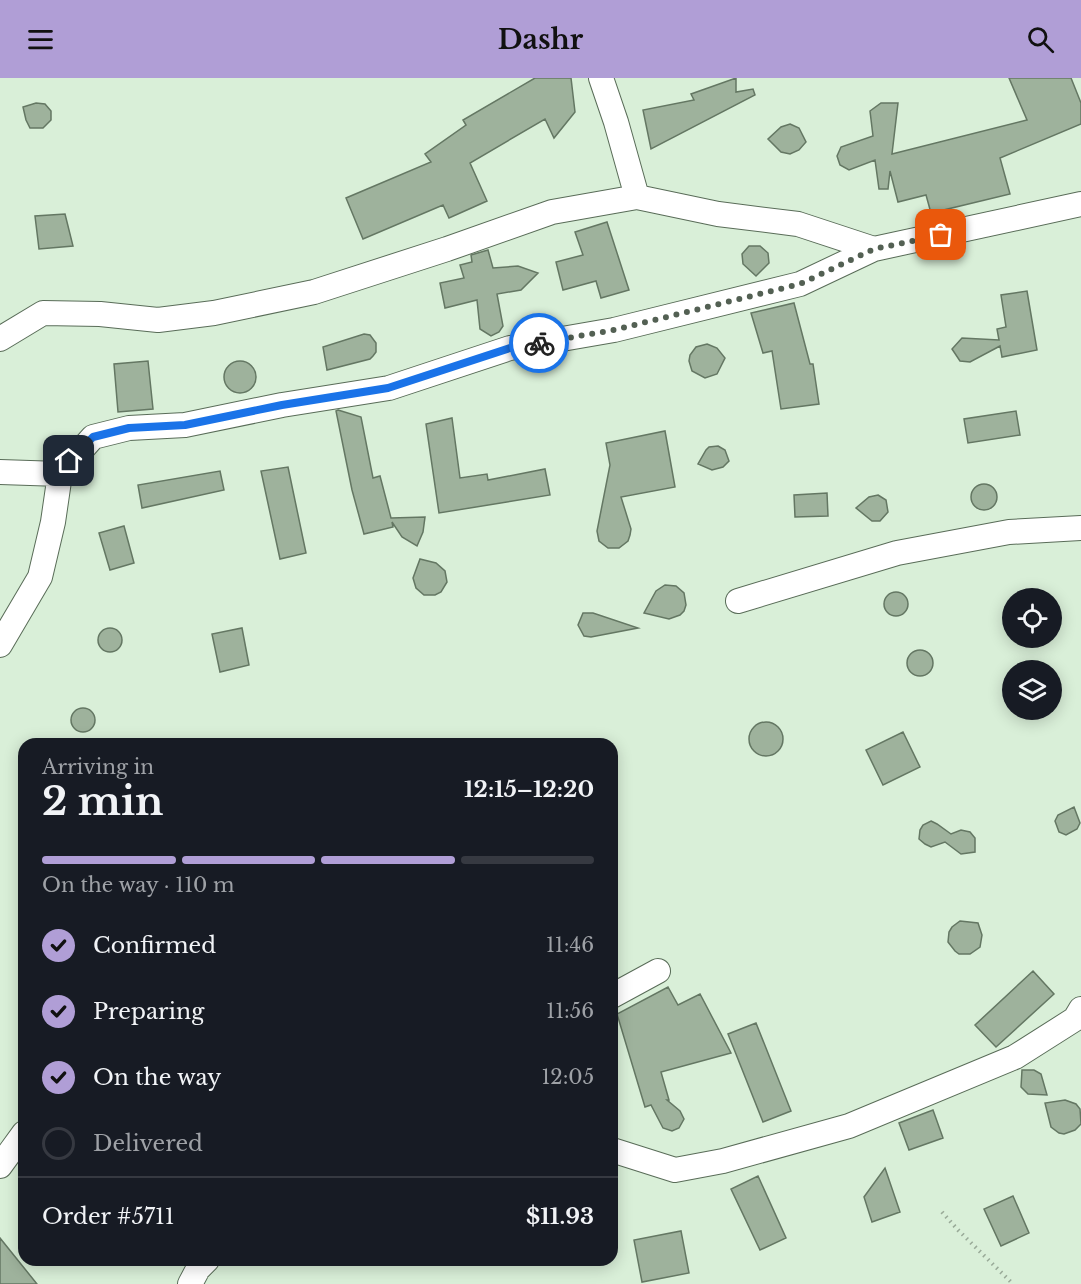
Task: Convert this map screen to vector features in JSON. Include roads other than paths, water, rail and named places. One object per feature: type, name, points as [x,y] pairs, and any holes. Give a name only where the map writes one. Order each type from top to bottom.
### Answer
[{"type":"street","points":[[601,78],[637,197]]},
{"type":"street","points":[[0,339],[43,313],[99,314],[158,320],[214,313],[314,292],[552,212],[637,197],[718,214],[798,224],[874,249]]},
{"type":"street","points":[[0,645],[40,577],[53,522],[60,474],[69,461],[93,437],[129,428],[185,425],[282,405],[388,388],[510,348],[614,330],[800,284],[874,249],[1081,204]]},
{"type":"street","points":[[0,472],[60,474]]},
{"type":"street","points":[[738,601],[897,554],[1009,532],[1081,528]]},
{"type":"street","points":[[618,993],[658,971]]},
{"type":"street","points":[[618,1152],[675,1170],[723,1161],[849,1126],[1015,1057],[1079,1018]]},
{"type":"street","points":[[0,1166],[18,1141]]},
{"type":"street","points":[[190,1284],[201,1266]]}]
